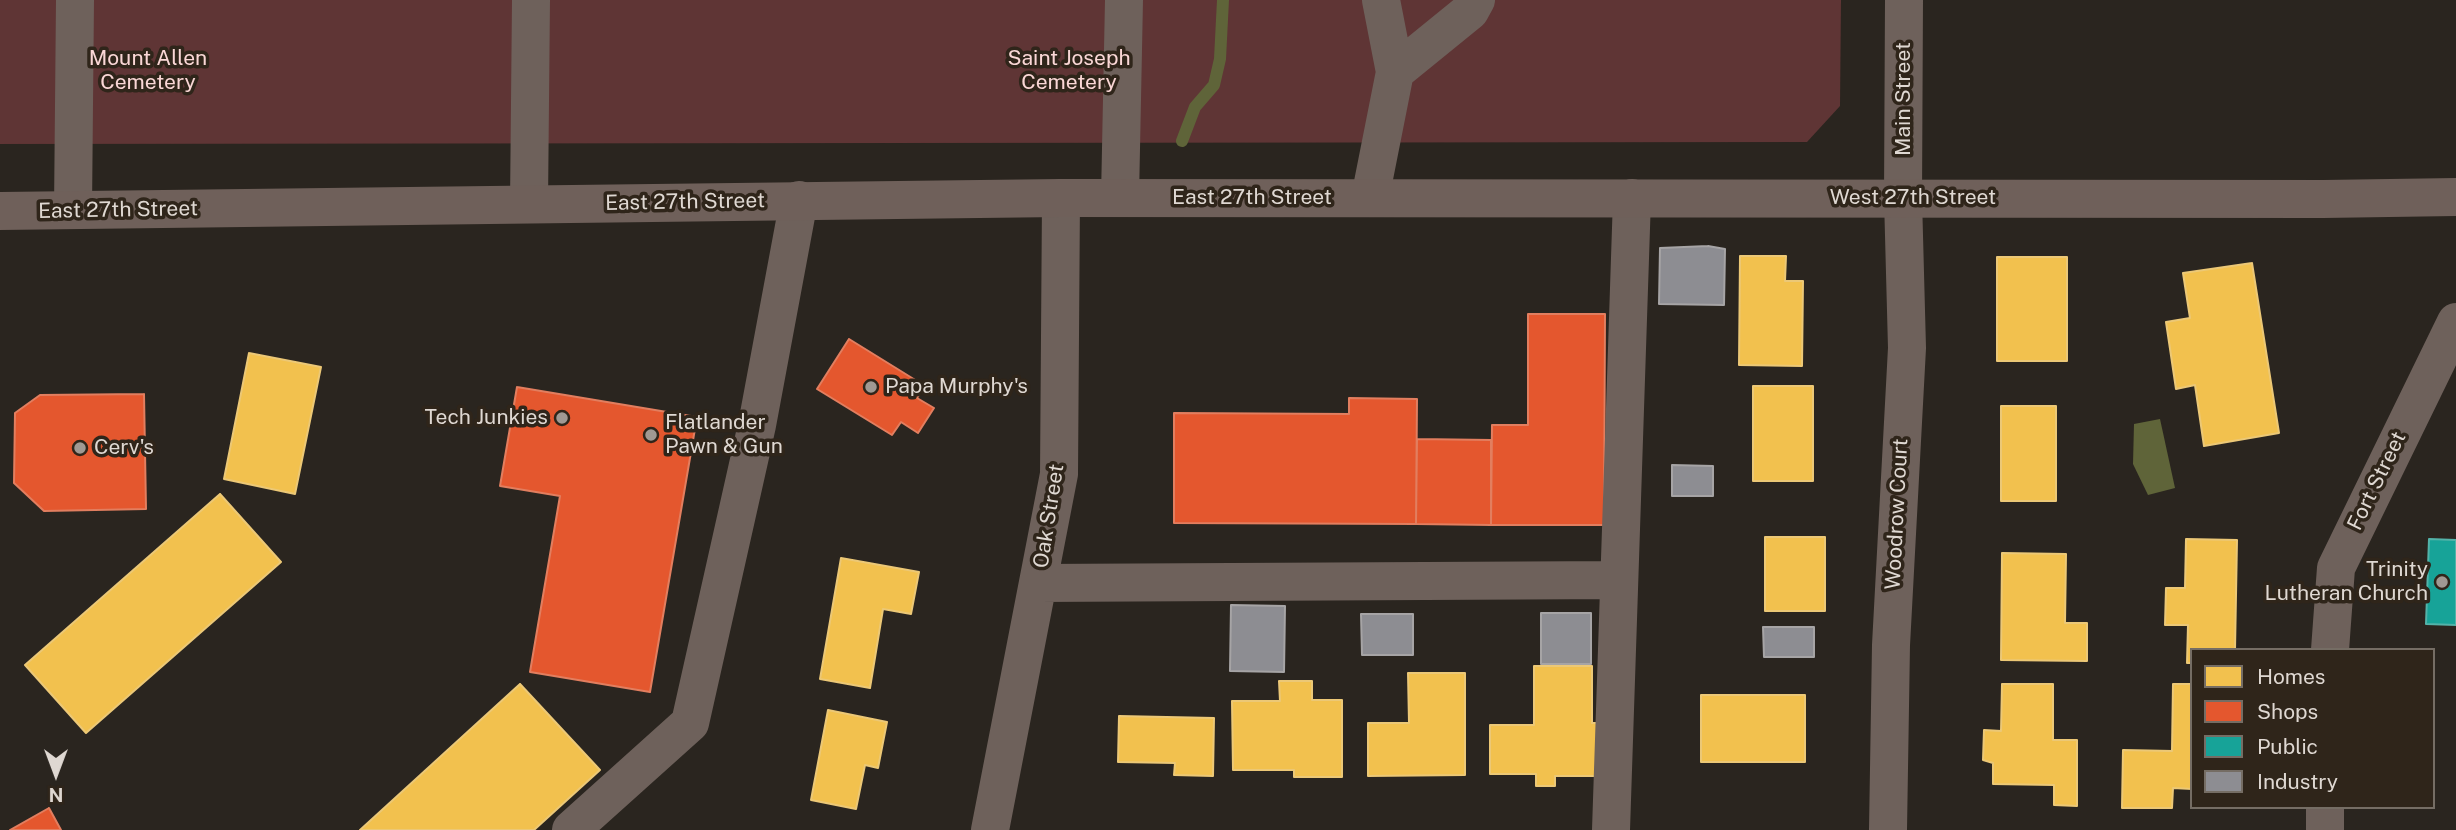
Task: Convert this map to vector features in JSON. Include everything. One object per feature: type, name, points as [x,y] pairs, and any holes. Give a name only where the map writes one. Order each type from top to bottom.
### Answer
[{"type":"main road","name":"West 27th Street","points":[[1370,198],[2456,197]]},
{"type":"main road","name":"East 27th Street","points":[[0,211],[799,200],[1370,198]]},
{"type":"street","points":[[73,210],[75,0]]},
{"type":"street","points":[[529,204],[531,0]]},
{"type":"street","points":[[1120,198],[1124,0]]},
{"type":"street","points":[[1370,198],[1395,72],[1381,0]]},
{"type":"street","points":[[1395,72],[1470,11],[1476,0]]},
{"type":"street","name":"Main Street","points":[[1903,198],[1904,0]]},
{"type":"street","name":"Oak Street","points":[[990,830],[1059,474],[1061,198]]},
{"type":"street","points":[[1611,830],[1632,198]]},
{"type":"street","name":"Woodrow Court","points":[[1888,830],[1891,645],[1906,348],[1903,198]]},
{"type":"street","points":[[571,830],[690,723],[758,425],[799,200]]},
{"type":"street","name":"Fort Street","points":[[2330,648],[2336,568],[2456,322]]},
{"type":"street","points":[[1038,583],[1618,580]]},
{"type":"street","points":[[2325,809],[2325,830]]},
{"type":"green space","name":"Saint Joseph Cemetery","points":[[0,0],[1841,0],[1840,106],[1807,142],[0,144]]},
{"type":"shaded area","points":[[2160,419],[2175,488],[2148,495],[2133,464],[2134,424]]},
{"type":"building: Homes","points":[[1740,256],[1786,256],[1785,281],[1803,281],[1802,366],[1739,365]]},
{"type":"building: Homes","points":[[1997,257],[2067,257],[2067,361],[1997,361]]},
{"type":"building: Homes","points":[[2252,263],[2279,433],[2204,446],[2195,385],[2176,389],[2166,322],[2190,318],[2183,273]]},
{"type":"building: Homes","points":[[249,353],[321,367],[295,494],[224,479]]},
{"type":"building: Homes","points":[[1753,386],[1813,386],[1813,481],[1753,481]]},
{"type":"building: Homes","points":[[2001,406],[2056,406],[2056,501],[2001,501]]},
{"type":"building: Homes","points":[[220,494],[281,562],[86,733],[25,665]]},
{"type":"building: Homes","points":[[1765,537],[1825,537],[1825,611],[1765,611]]},
{"type":"building: Homes","points":[[2186,539],[2237,540],[2235,648],[2190,648],[2190,663],[2187,663],[2188,625],[2165,625],[2166,588],[2185,588]]},
{"type":"building: Homes","points":[[2002,553],[2066,554],[2065,623],[2087,623],[2087,661],[2001,660]]},
{"type":"building: Homes","points":[[841,558],[919,572],[911,614],[883,609],[870,688],[820,679]]},
{"type":"building: Homes","points":[[1534,666],[1592,666],[1592,723],[1601,723],[1601,776],[1555,776],[1555,786],[1536,786],[1536,774],[1490,774],[1490,725],[1534,725]]},
{"type":"building: Homes","points":[[1408,673],[1465,673],[1465,775],[1368,776],[1368,723],[1409,723]]},
{"type":"building: Homes","points":[[1279,681],[1312,681],[1312,700],[1342,700],[1342,777],[1294,777],[1294,770],[1233,770],[1232,701],[1280,701]]},
{"type":"building: Homes","points":[[520,684],[600,770],[534,830],[360,830]]},
{"type":"building: Homes","points":[[2002,684],[2053,684],[2053,740],[2077,740],[2077,806],[2054,805],[2054,785],[1993,784],[1993,763],[1983,760],[1984,730],[2001,731]]},
{"type":"building: Homes","points":[[2173,684],[2190,684],[2190,789],[2173,788],[2172,808],[2122,808],[2123,750],[2172,751]]},
{"type":"building: Homes","points":[[1701,695],[1805,695],[1805,762],[1701,762]]},
{"type":"building: Homes","points":[[828,710],[887,722],[878,768],[865,765],[856,809],[811,800]]},
{"type":"building: Homes","points":[[1119,716],[1214,718],[1213,776],[1174,775],[1175,763],[1118,762]]},
{"type":"building: Shops","points":[[1528,314],[1605,314],[1604,525],[1491,525],[1492,425],[1528,425]]},
{"type":"building: Shops","name":"Papa Murphy's","points":[[849,339],[925,386],[917,398],[934,408],[918,433],[901,422],[892,435],[817,389]]},
{"type":"building: Shops","points":[[517,387],[697,417],[650,692],[530,672],[560,496],[500,486]]},
{"type":"building: Shops","name":"Cerv's","points":[[144,394],[146,509],[44,511],[14,483],[15,413],[40,395]]},
{"type":"building: Shops","points":[[1349,398],[1417,399],[1416,524],[1174,523],[1174,413],[1349,414]]},
{"type":"building: Shops","points":[[1417,439],[1491,440],[1491,525],[1416,524]]},
{"type":"building: Shops","points":[[49,808],[61,830],[10,830]]},
{"type":"building: Public","name":"Trinity Lutheran Church","points":[[2429,539],[2456,540],[2456,625],[2426,624]]},
{"type":"building: Industry","points":[[1708,246],[1725,249],[1724,305],[1659,304],[1660,248]]},
{"type":"building: Industry","points":[[1672,465],[1713,466],[1713,496],[1672,496]]},
{"type":"building: Industry","points":[[1231,605],[1285,606],[1284,672],[1230,671]]},
{"type":"building: Industry","points":[[1541,613],[1591,613],[1591,664],[1541,664]]},
{"type":"building: Industry","points":[[1361,614],[1413,614],[1413,655],[1362,655]]},
{"type":"building: Industry","points":[[1763,627],[1814,627],[1814,657],[1764,657]]},
{"type":"waterway","points":[[1182,141],[1195,107],[1214,85],[1220,59],[1223,0]]},
{"type":"place","name":"Papa Murphy's","points":[[871,387]]},
{"type":"place","name":"Tech Junkies","points":[[562,418]]},
{"type":"place","name":"Flatlander Pawn & Gun","points":[[651,435]]},
{"type":"place","name":"Cerv's","points":[[80,448]]},
{"type":"place","name":"Trinity Lutheran Church","points":[[2442,582]]},
{"type":"park label","name":"Mount Allen Cemetery","points":[[148,71]]}]
